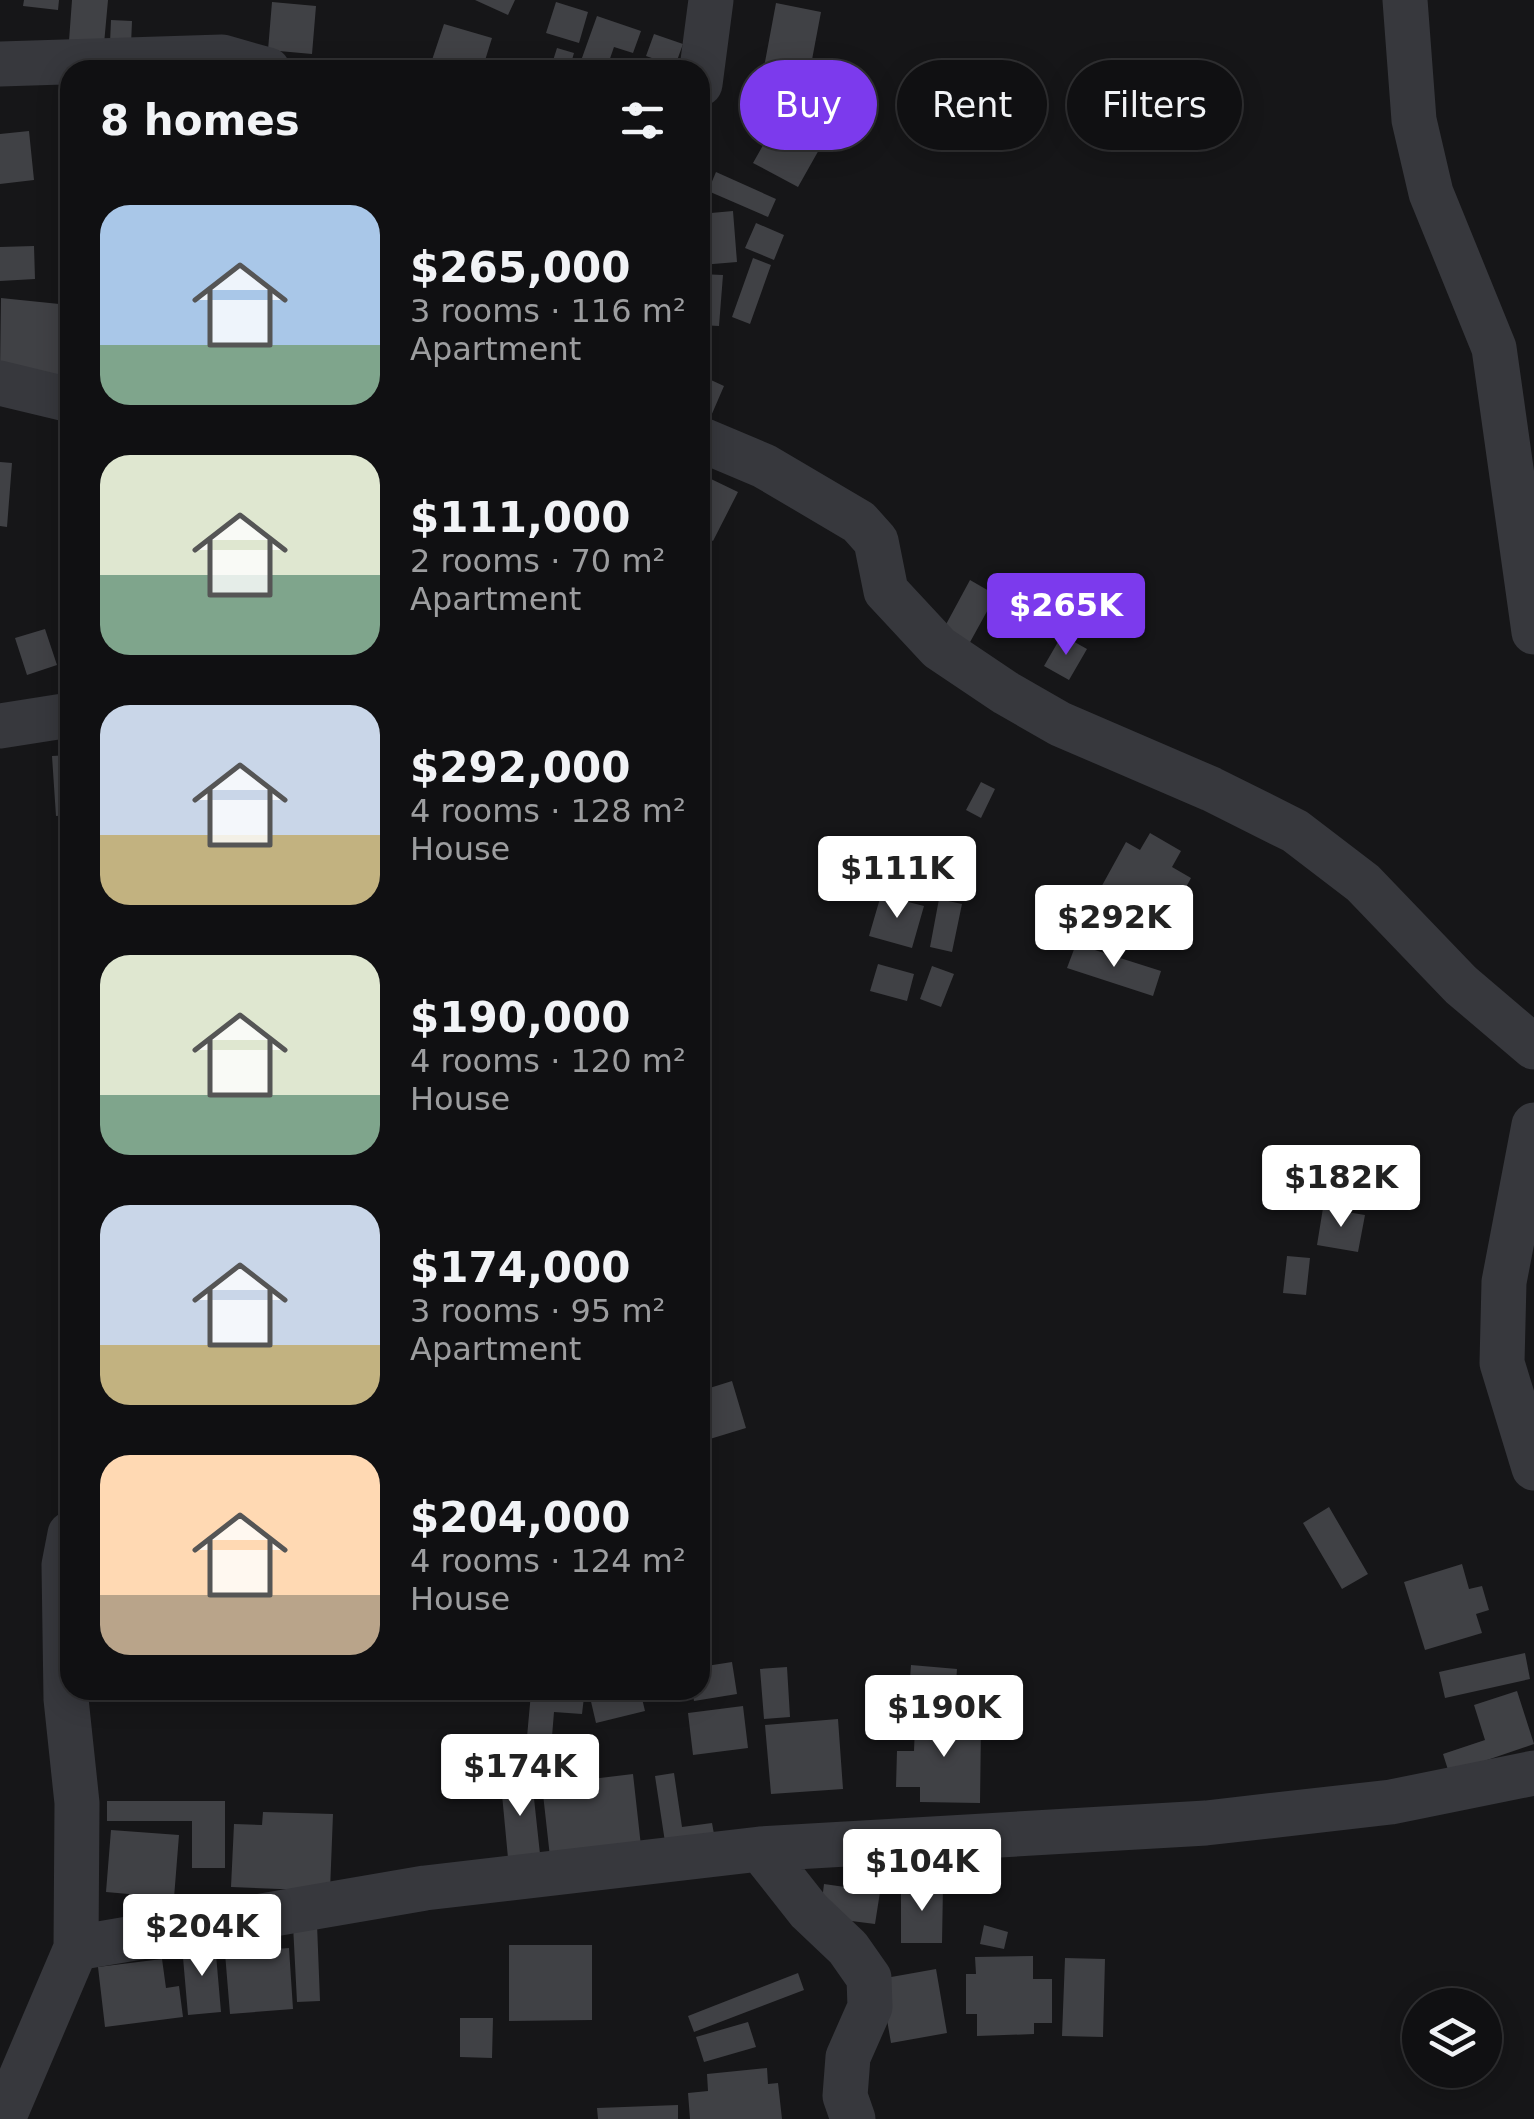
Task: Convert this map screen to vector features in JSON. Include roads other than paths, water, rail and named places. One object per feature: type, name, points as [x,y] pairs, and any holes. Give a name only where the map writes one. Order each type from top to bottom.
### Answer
[{"type":"street","points":[[703,60],[712,0]]},
{"type":"street","points":[[1405,0],[1414,120],[1431,193],[1494,348],[1534,632]]},
{"type":"street","points":[[111,60],[222,56],[235,60]]},
{"type":"street","points":[[0,64],[60,62]]},
{"type":"street","points":[[0,383],[60,398]]},
{"type":"street","points":[[710,444],[764,466],[860,522],[876,541],[886,592],[940,648],[1006,692],[1060,724],[1211,789],[1295,831],[1363,883],[1462,985],[1534,1047]]},
{"type":"street","points":[[0,726],[60,717]]},
{"type":"street","points":[[1534,1125],[1504,1282],[1502,1364],[1534,1468]]},
{"type":"street","points":[[3,2119],[76,1948],[77,1803],[66,1700]]},
{"type":"street","points":[[76,1948],[425,1888],[760,1849],[1206,1824],[1391,1802],[1534,1773]]},
{"type":"street","points":[[760,1849],[810,1911],[848,1948],[869,1978],[870,2007],[848,2057],[845,2096],[853,2119]]}]
